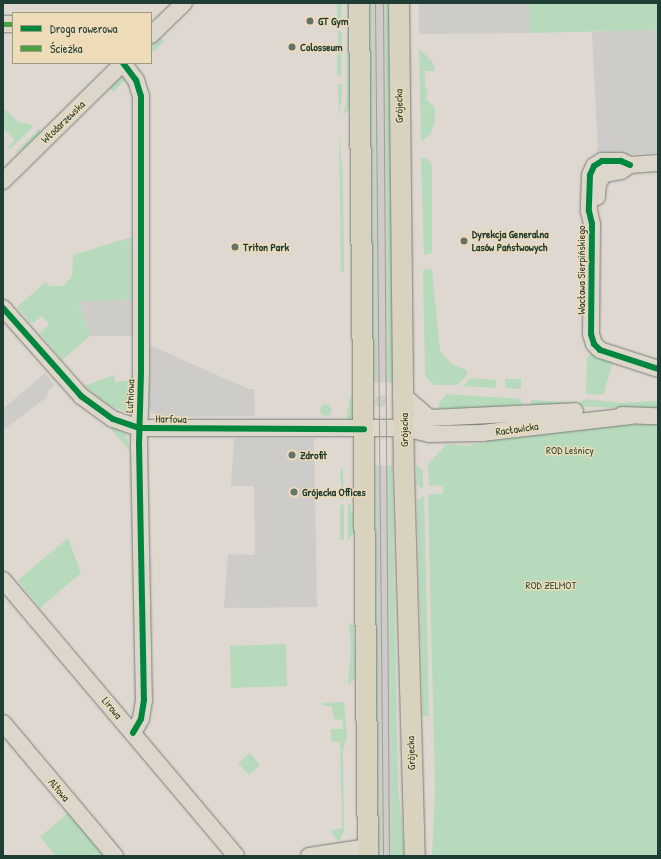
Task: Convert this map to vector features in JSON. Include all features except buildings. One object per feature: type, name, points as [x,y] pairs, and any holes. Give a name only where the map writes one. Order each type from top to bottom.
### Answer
[{"type":"main road","points":[[359,3],[368,852]]},
{"type":"main road","name":"Grójecka","points":[[399,3],[404,428],[415,856]]},
{"type":"street","points":[[152,34],[184,3]]},
{"type":"street","name":"Włodarzewska","points":[[3,181],[122,64]]},
{"type":"street","name":"Lutniowa","points":[[124,64],[134,75],[140,91],[142,373],[139,428],[144,700],[141,719],[133,733]]},
{"type":"street","name":"Wacława Sierpińskiego","points":[[658,163],[630,165],[621,161],[602,161],[591,170],[588,182],[592,224],[591,334],[594,344],[607,353],[658,369]]},
{"type":"street","name":"Harfowa","points":[[3,308],[81,396],[113,419],[139,428],[364,429]]},
{"type":"street","points":[[404,396],[429,418]]},
{"type":"street","name":"Racławicka","points":[[404,428],[429,418],[576,411],[631,416],[658,416]]},
{"type":"street","name":"Racławicka","points":[[364,429],[404,428],[429,434],[482,433],[631,416]]},
{"type":"street","name":"Lirowa","points":[[3,580],[236,856]]},
{"type":"street","name":"Altowa","points":[[3,723],[115,856]]},
{"type":"street","points":[[309,856],[368,852]]},
{"type":"shaded area","points":[[372,3],[385,3],[388,382],[375,382]]},
{"type":"shaded area","points":[[419,3],[529,3],[529,33],[419,34]]},
{"type":"shaded area","points":[[658,30],[658,153],[598,155],[592,32]]},
{"type":"shaded area","points":[[133,300],[133,336],[90,336],[78,301]]},
{"type":"shaded area","points":[[149,345],[249,389],[254,389],[255,416],[157,417],[149,408]]},
{"type":"shaded area","points":[[45,373],[55,386],[48,391],[47,397],[3,430],[3,409]]},
{"type":"shaded area","points":[[379,395],[383,395],[387,401],[383,407],[379,407],[375,403],[375,399]]},
{"type":"shaded area","points":[[234,438],[314,438],[317,607],[224,608],[228,554],[255,555],[254,486],[231,486]]},
{"type":"shaded area","points":[[376,465],[388,466],[392,856],[380,856]]},
{"type":"green space","points":[[337,3],[342,3],[341,22],[337,21]]},
{"type":"green space","points":[[347,3],[350,3],[350,107],[344,115],[347,96]]},
{"type":"green space","points":[[369,3],[372,3],[375,382],[372,382]]},
{"type":"green space","points":[[385,3],[389,3],[395,382],[388,382]]},
{"type":"green space","points":[[529,3],[658,3],[658,30],[529,33]]},
{"type":"green space","points":[[338,31],[342,32],[341,76],[337,75]]},
{"type":"green space","points":[[159,36],[164,42],[152,52],[152,42]]},
{"type":"green space","points":[[419,49],[432,61],[435,71],[425,71],[425,87],[428,90],[426,99],[435,108],[435,121],[431,133],[421,142]]},
{"type":"green space","points":[[123,76],[127,78],[113,92],[108,87]]},
{"type":"green space","points":[[338,85],[343,85],[339,116]]},
{"type":"green space","points":[[3,108],[20,123],[30,124],[33,127],[10,149],[8,147],[15,140],[3,128]]},
{"type":"green space","points":[[39,129],[43,134],[15,154],[15,153]]},
{"type":"green space","points":[[339,132],[343,179],[344,271],[341,272]]},
{"type":"green space","points":[[426,157],[432,165],[432,253],[424,255],[421,158]]},
{"type":"green space","points":[[132,237],[133,300],[78,301],[90,336],[62,360],[40,333],[49,325],[42,316],[32,324],[17,307],[46,282],[50,286],[63,286],[72,276],[73,255]]},
{"type":"green space","points":[[432,269],[440,351],[453,365],[467,370],[467,376],[457,385],[434,385],[425,376],[423,270]]},
{"type":"green space","points":[[591,353],[613,363],[603,395],[586,394],[587,359]]},
{"type":"green space","points":[[114,375],[115,382],[131,380],[129,408],[124,411],[109,405],[84,386]]},
{"type":"green space","points":[[471,378],[496,380],[496,388],[463,386]]},
{"type":"green space","points":[[505,379],[521,379],[521,389],[505,388]]},
{"type":"green space","points":[[447,394],[521,399],[521,406],[439,412],[439,403]]},
{"type":"green space","points":[[353,396],[353,419],[346,421],[350,398]]},
{"type":"green space","points":[[585,399],[620,403],[658,401],[658,409],[531,405],[531,400],[579,403]]},
{"type":"green space","points":[[324,404],[328,404],[332,410],[328,416],[324,416],[320,412],[320,408]]},
{"type":"green space","name":"ROD ZELMOT","points":[[658,422],[658,856],[432,856],[435,788],[428,495],[443,493],[443,485],[429,486],[428,464],[447,444],[472,446],[472,444],[486,443],[487,439],[562,425]]},
{"type":"green space","points":[[113,427],[126,434],[130,451],[110,428]]},
{"type":"green space","points":[[373,465],[376,465],[380,856],[378,856]]},
{"type":"green space","points":[[392,465],[398,786],[405,856],[392,856],[388,466]]},
{"type":"green space","points":[[416,465],[423,470],[423,489],[417,485]]},
{"type":"green space","points":[[343,467],[344,500],[342,500],[340,471]]},
{"type":"green space","points":[[424,496],[429,716],[423,716],[417,500]]},
{"type":"green space","points":[[344,504],[344,540],[340,540],[340,506]]},
{"type":"green space","points":[[348,504],[351,504],[351,512],[355,512],[354,533],[348,540]]},
{"type":"green space","points":[[68,538],[81,573],[40,608],[18,580]]},
{"type":"green space","points":[[349,623],[354,625],[355,679],[348,685],[351,646]]},
{"type":"green space","points":[[286,644],[287,686],[231,688],[230,646]]},
{"type":"green space","points":[[344,702],[347,736],[343,750],[344,832],[339,841],[332,835],[332,830],[342,828],[340,742],[331,742],[331,729],[342,729],[343,720],[334,719],[331,706],[323,706],[322,703]]},
{"type":"green space","points":[[250,753],[260,765],[249,775],[238,763]]},
{"type":"green space","points":[[70,811],[108,856],[56,856],[40,837]]},
{"type":"tram line","points":[[375,3],[383,856]]},
{"type":"tram line","points":[[383,3],[389,856]]},
{"type":"marked path","points":[[3,24],[12,24]]},
{"type":"cycle path","points":[[124,64],[136,80],[141,96],[141,373],[139,444],[144,700],[141,719],[133,733]]},
{"type":"cycle path","points":[[630,165],[621,161],[602,161],[594,166],[590,175],[589,211],[592,224],[591,334],[594,344],[600,350],[658,369]]},
{"type":"cycle path","points":[[3,308],[81,396],[113,419],[139,428],[364,429]]},
{"type":"place","name":"GT Gym","points":[[310,21]]},
{"type":"place","name":"Colosseum","points":[[292,47]]},
{"type":"place","name":"Dyrekcja Generalna Lasów Państwowych","points":[[464,241]]},
{"type":"place","name":"Triton Park","points":[[235,247]]},
{"type":"place","name":"Zdrofit","points":[[292,455]]},
{"type":"place","name":"Grójecka Offices","points":[[294,492]]},
{"type":"park label","name":"ROD Leśnicy","points":[[570,450]]}]
